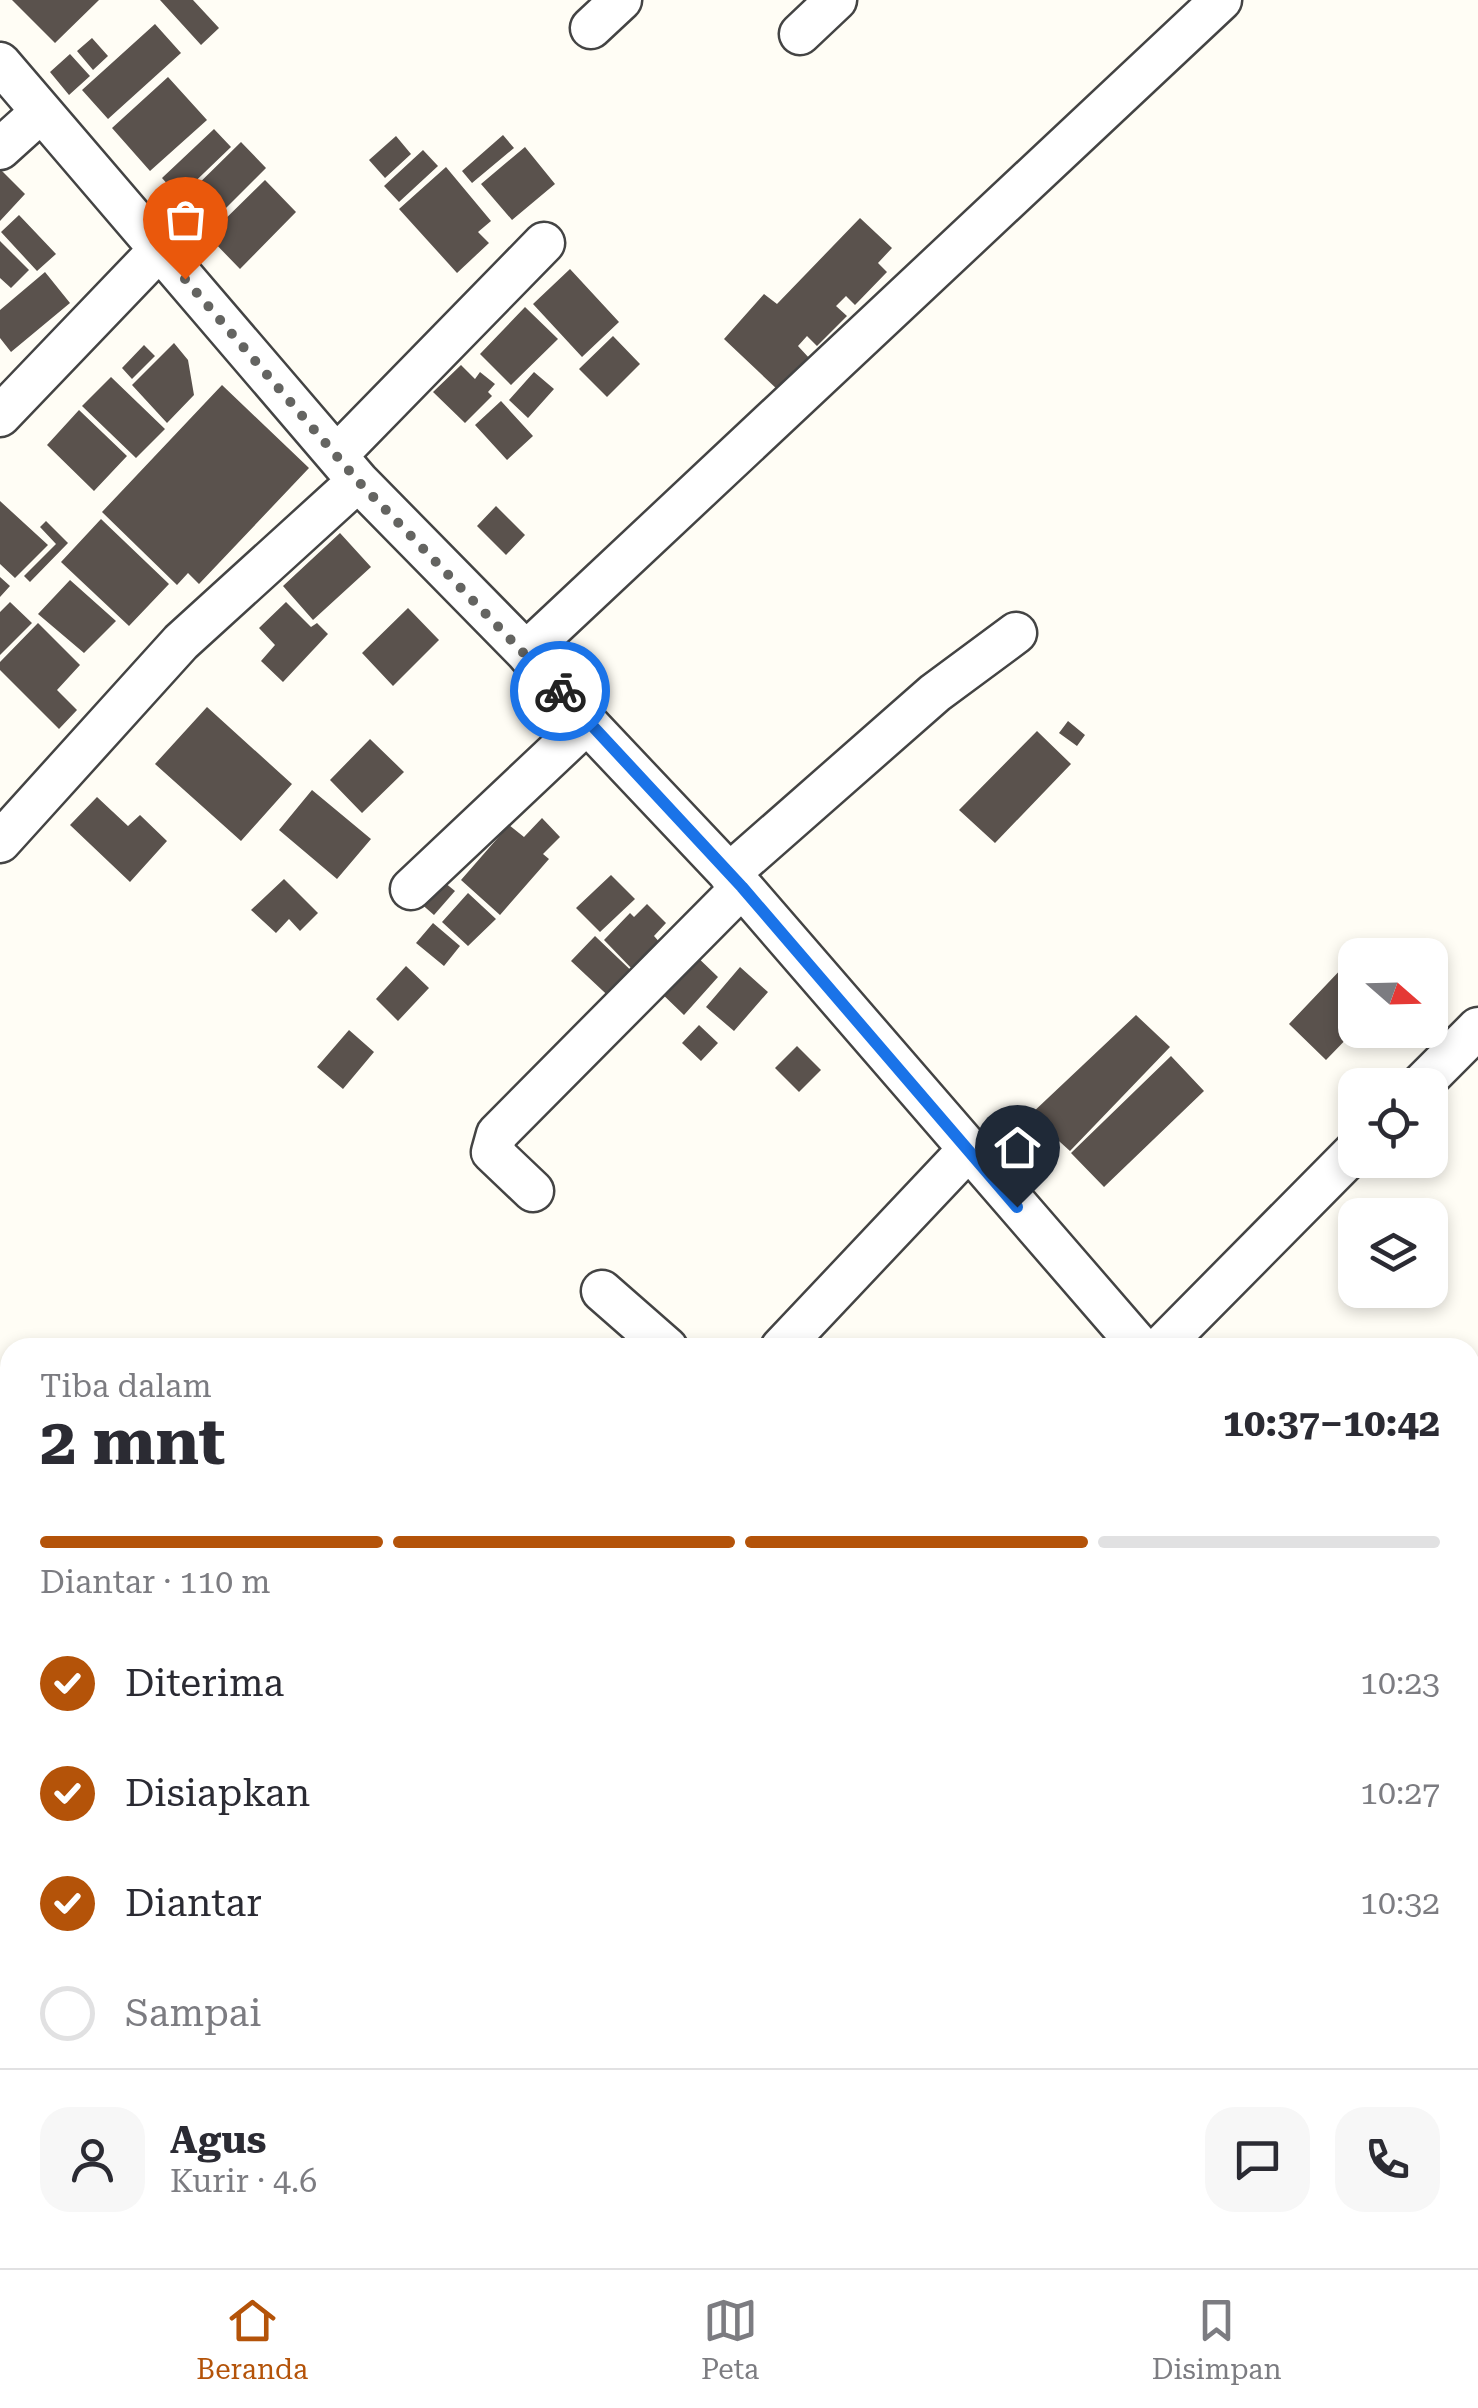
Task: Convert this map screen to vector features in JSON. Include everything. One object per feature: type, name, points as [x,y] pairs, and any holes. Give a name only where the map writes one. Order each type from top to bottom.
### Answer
[{"type":"street","points":[[591,28],[622,0]]},
{"type":"street","points":[[800,34],[836,0]]},
{"type":"street","points":[[526,652],[1221,0]]},
{"type":"street","points":[[0,63],[347,468],[526,652],[587,723],[736,880],[1132,1338]]},
{"type":"street","points":[[0,149],[42,112]]},
{"type":"street","points":[[0,842],[181,642],[347,468],[544,243]]},
{"type":"street","points":[[0,416],[159,250]]},
{"type":"street","points":[[533,1191],[492,1152],[497,1134],[736,880],[934,692],[1016,634]]},
{"type":"street","points":[[410,889],[587,723]]},
{"type":"street","points":[[1438,1068],[1478,1028]]},
{"type":"street","points":[[790,1338],[967,1151]]},
{"type":"street","points":[[1170,1338],[1338,1169]]},
{"type":"street","points":[[602,1292],[655,1338]]},
{"type":"building","points":[[12,0],[99,0],[55,43]]},
{"type":"building","points":[[160,0],[193,0],[219,28],[201,45]]},
{"type":"building","points":[[155,24],[181,53],[108,119],[82,90]]},
{"type":"building","points":[[92,38],[108,56],[93,70],[77,51]]},
{"type":"building","points":[[70,54],[90,76],[69,95],[50,72]]},
{"type":"building","points":[[168,77],[207,120],[150,171],[112,128]]},
{"type":"building","points":[[214,129],[231,147],[179,197],[162,178]]},
{"type":"building","points":[[503,135],[514,148],[472,183],[462,171]]},
{"type":"building","points":[[396,136],[411,154],[385,178],[369,160]]},
{"type":"building","points":[[241,142],[266,168],[204,230],[178,204]]},
{"type":"building","points":[[525,147],[555,184],[512,220],[481,184]]},
{"type":"building","points":[[423,150],[438,166],[399,202],[384,186]]},
{"type":"building","points":[[446,167],[491,221],[478,232],[489,243],[457,273],[399,209]]},
{"type":"building","points":[[0,169],[25,194],[0,221]]},
{"type":"building","points":[[265,180],[296,212],[240,269],[208,236]]},
{"type":"building","points":[[19,215],[56,254],[37,271],[1,232]]},
{"type":"building","points":[[860,218],[892,248],[878,263],[887,272],[855,305],[846,296],[836,306],[847,316],[817,346],[807,336],[798,346],[810,359],[779,391],[724,339],[764,294],[777,304]]},
{"type":"building","points":[[0,241],[29,270],[11,288],[0,278]]},
{"type":"building","points":[[570,269],[619,322],[582,357],[533,304]]},
{"type":"building","points":[[45,272],[70,303],[11,352],[0,338],[0,310]]},
{"type":"building","points":[[525,307],[558,339],[511,385],[480,354]]},
{"type":"building","points":[[613,336],[640,364],[607,397],[579,369]]},
{"type":"building","points":[[174,343],[188,360],[194,395],[167,423],[132,385]]},
{"type":"building","points":[[144,345],[155,356],[132,379],[122,368]]},
{"type":"building","points":[[461,365],[475,379],[480,372],[495,384],[488,392],[492,396],[465,423],[433,392]]},
{"type":"building","points":[[534,372],[554,389],[528,418],[509,400]]},
{"type":"building","points":[[111,377],[165,429],[136,458],[82,406]]},
{"type":"building","points":[[222,385],[309,468],[199,584],[188,573],[177,585],[102,512]]},
{"type":"building","points":[[501,401],[533,436],[507,460],[475,425]]},
{"type":"building","points":[[79,410],[127,456],[94,491],[47,445]]},
{"type":"building","points":[[0,501],[48,545],[15,578],[0,564]]},
{"type":"building","points":[[496,506],[525,535],[506,555],[477,526]]},
{"type":"building","points":[[101,519],[169,584],[129,626],[61,562]]},
{"type":"building","points":[[46,521],[68,543],[30,582],[24,576],[56,544],[40,527]]},
{"type":"building","points":[[340,533],[371,567],[313,620],[283,586]]},
{"type":"building","points":[[0,577],[10,586],[0,597]]},
{"type":"building","points":[[70,580],[116,621],[84,653],[38,614]]},
{"type":"building","points":[[10,602],[32,623],[0,655],[0,612]]},
{"type":"building","points":[[286,602],[311,627],[317,623],[328,634],[283,682],[261,661],[275,645],[259,628]]},
{"type":"building","points":[[408,608],[439,640],[393,686],[362,653]]},
{"type":"building","points":[[38,623],[80,665],[57,690],[77,710],[59,729],[0,670],[0,662]]},
{"type":"building","points":[[207,707],[292,784],[241,841],[155,764]]},
{"type":"building","points":[[1068,721],[1085,735],[1077,746],[1059,733]]},
{"type":"building","points":[[1037,731],[1071,764],[995,843],[959,810]]},
{"type":"building","points":[[370,739],[404,772],[362,813],[330,780]]},
{"type":"building","points":[[312,790],[371,839],[337,879],[279,830]]},
{"type":"building","points":[[97,797],[128,826],[140,815],[167,841],[130,882],[70,825]]},
{"type":"building","points":[[542,818],[560,837],[543,854],[549,859],[500,915],[461,880],[509,825],[524,837]]},
{"type":"building","points":[[611,875],[635,899],[600,932],[576,908]]},
{"type":"building","points":[[439,878],[455,891],[434,915],[419,902]]},
{"type":"building","points":[[284,879],[318,913],[300,931],[289,919],[276,933],[251,910]]},
{"type":"building","points":[[468,893],[496,919],[468,946],[442,922]]},
{"type":"building","points":[[647,904],[666,923],[654,936],[662,945],[635,972],[604,940],[630,913],[634,917]]},
{"type":"building","points":[[433,923],[460,946],[444,966],[416,943]]},
{"type":"building","points":[[595,936],[641,980],[618,1005],[571,961]]},
{"type":"building","points":[[691,951],[718,977],[684,1015],[657,989]]},
{"type":"building","points":[[406,966],[429,988],[398,1021],[376,999]]},
{"type":"building","points":[[740,967],[768,992],[734,1031],[706,1007]]},
{"type":"building","points":[[1338,972],[1338,1048],[1326,1060],[1289,1024]]},
{"type":"building","points":[[1136,1015],[1170,1047],[1070,1151],[1030,1115]]},
{"type":"building","points":[[699,1025],[718,1043],[701,1061],[682,1043]]},
{"type":"building","points":[[349,1030],[374,1052],[343,1089],[317,1067]]},
{"type":"building","points":[[797,1046],[821,1070],[799,1092],[775,1068]]},
{"type":"building","points":[[1171,1056],[1204,1091],[1104,1187],[1071,1153]]},
{"type":"way so far","points":[[185,279],[358,481],[560,691]]},
{"type":"route","points":[[560,691],[742,887],[1017,1207]]}]
